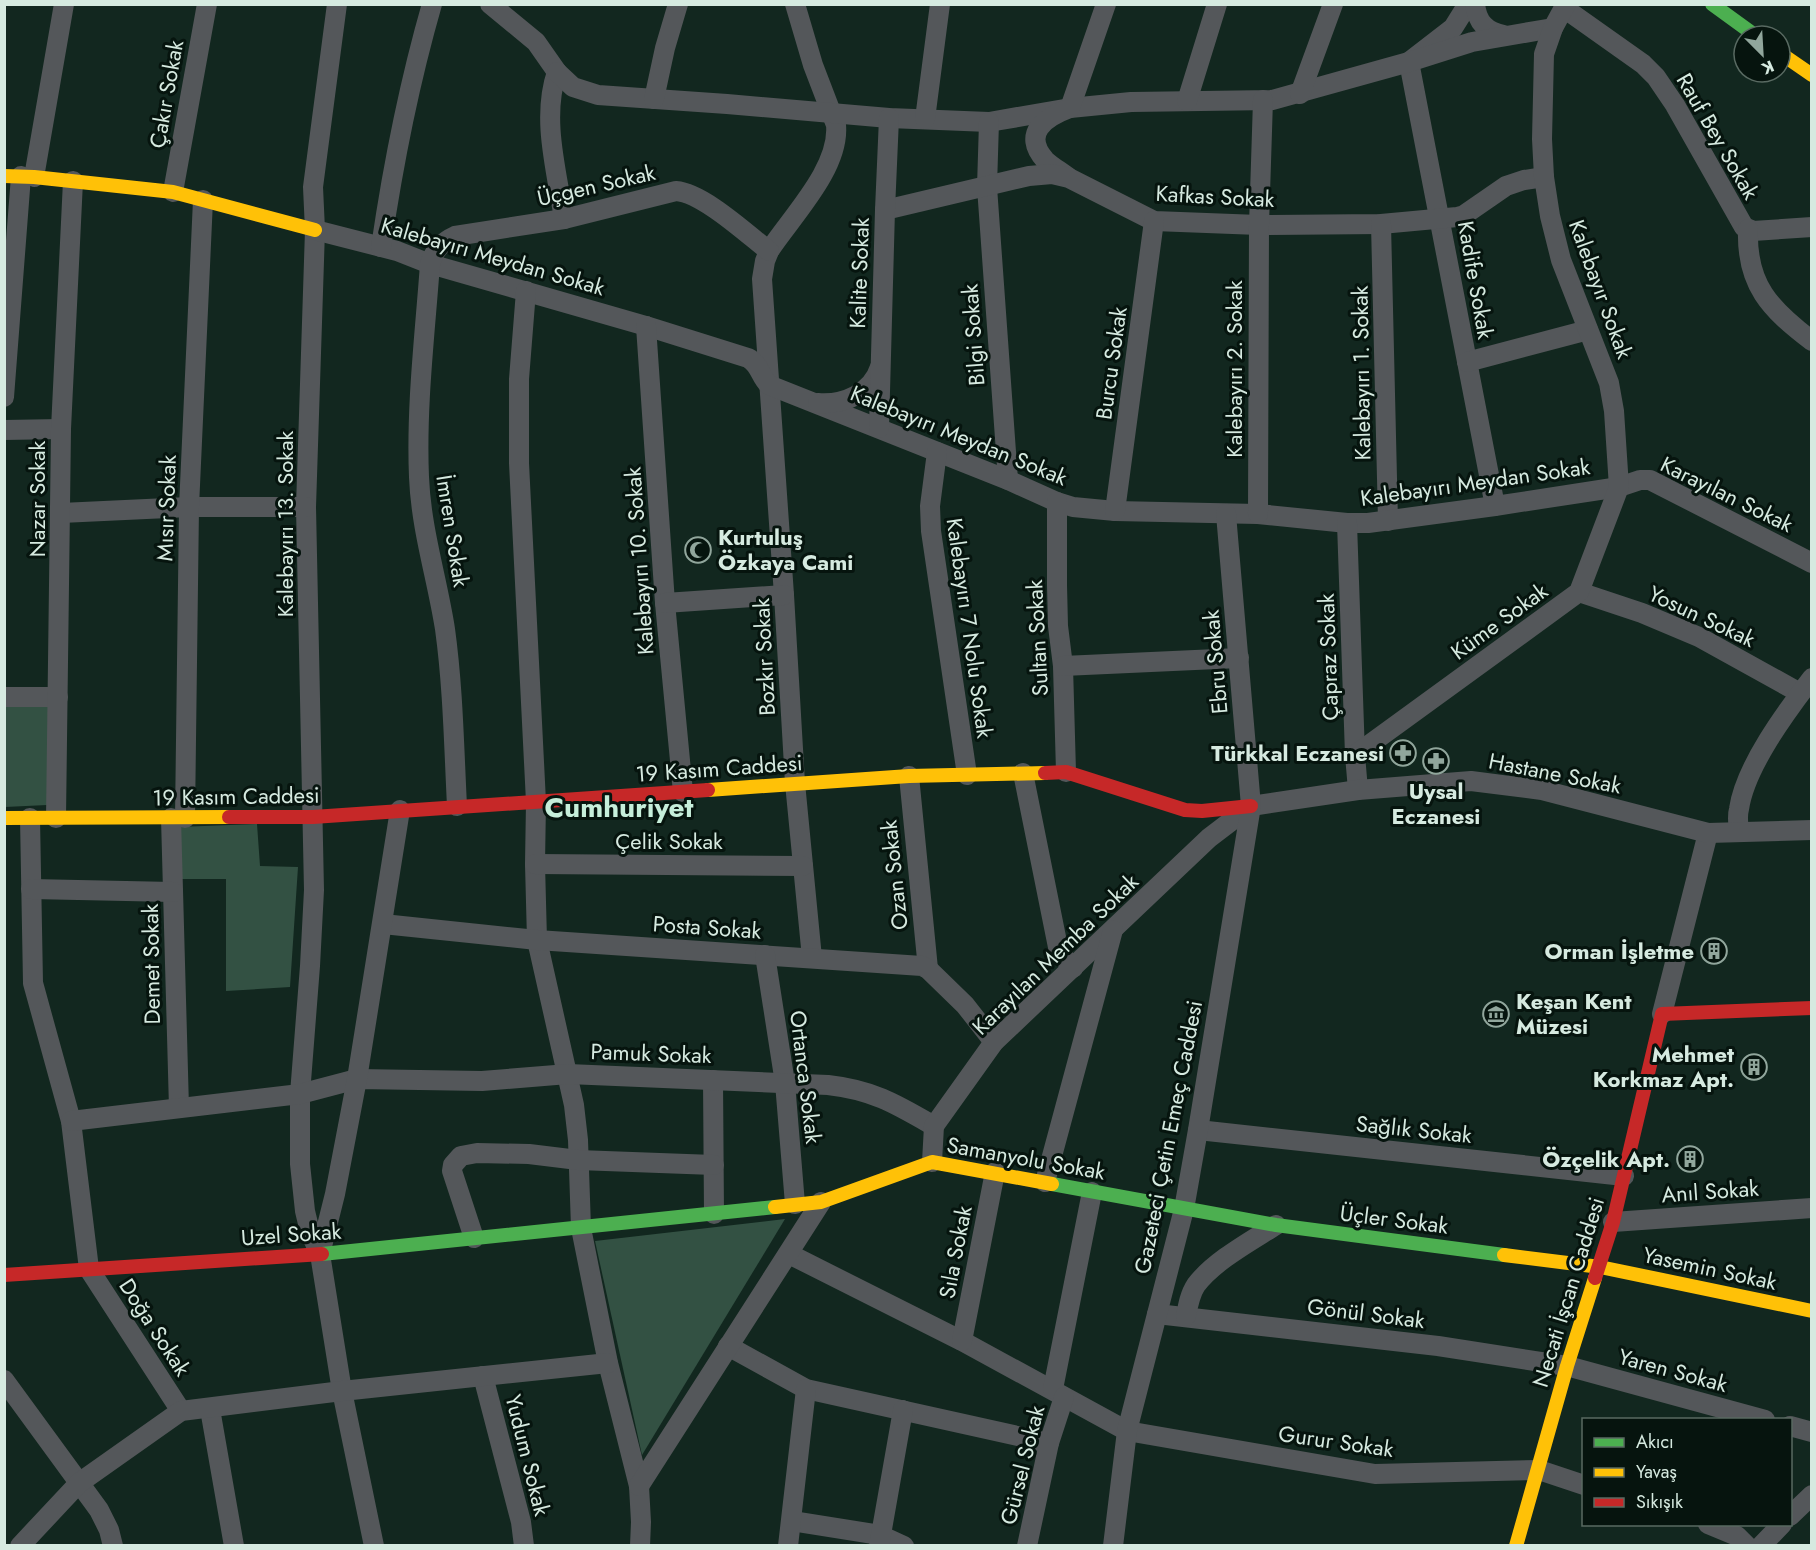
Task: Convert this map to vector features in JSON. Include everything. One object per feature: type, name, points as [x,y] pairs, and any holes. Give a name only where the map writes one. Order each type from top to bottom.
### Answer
[{"type":"street","points":[[4,397],[20,176],[64,4]]},
{"type":"street","name":"Çakır Sokak","points":[[172,192],[207,4]]},
{"type":"street","name":"Kalebayırı 13. Sokak","points":[[320,1254],[310,1232],[302,1188],[300,1094],[314,890],[306,507],[315,230],[313,187],[338,4]]},
{"type":"street","points":[[381,247],[390,185],[406,107],[416,60],[432,4]]},
{"type":"street","points":[[490,4],[536,42],[557,72],[573,87],[588,93],[889,118],[989,122],[1070,108],[1131,102],[1263,100],[1300,94],[1472,42],[1553,28]]},
{"type":"street","points":[[654,99],[665,48],[678,4]]},
{"type":"street","points":[[769,251],[828,165],[837,135],[832,113],[813,66],[795,4]]},
{"type":"street","points":[[925,119],[940,4]]},
{"type":"street","points":[[1069,178],[1044,159],[1037,137],[1047,118],[1070,108],[1106,4]]},
{"type":"street","points":[[1187,100],[1217,4]]},
{"type":"street","points":[[1300,94],[1333,4]]},
{"type":"street","points":[[1409,62],[1453,28],[1468,4]]},
{"type":"street","points":[[1475,4],[1478,18],[1483,25],[1495,34],[1504,35]]},
{"type":"street","points":[[1712,4],[1740,24]]},
{"type":"street","name":"Kalebayır Sokak","points":[[1565,6],[1546,45],[1543,65],[1544,177],[1554,238],[1609,384],[1615,423],[1619,487]]},
{"type":"street","name":"Rauf Bey Sokak","points":[[1565,6],[1656,77],[1699,146],[1741,224],[1748,229],[1766,230],[1812,227]]},
{"type":"street","points":[[1792,61],[1812,75]]},
{"type":"street","name":"Kadife Sokak","points":[[1409,62],[1495,506]]},
{"type":"street","points":[[557,72],[550,98],[549,116],[564,219]]},
{"type":"street","name":"Kalebayırı 2. Sokak","points":[[1258,514],[1259,225],[1263,100]]},
{"type":"street","points":[[987,187],[1025,173],[1035,156],[1036,122],[1026,116]]},
{"type":"street","name":"Kalite Sokak","points":[[879,428],[889,118]]},
{"type":"street","name":"Bilgi Sokak","points":[[989,122],[987,187],[1008,480]]},
{"type":"street","name":"Kafkas Sokak","points":[[885,210],[1043,174],[1052,174],[1069,178],[1154,221],[1259,225],[1381,224],[1441,219],[1464,214],[1515,182],[1544,177]]},
{"type":"street","points":[[20,176],[172,192],[315,230]]},
{"type":"street","name":"Nazar Sokak","points":[[56,818],[61,429],[73,181]]},
{"type":"street","name":"Üçgen Sokak","points":[[430,264],[440,245],[455,236],[564,219],[670,192],[681,192],[702,201],[769,251]]},
{"type":"street","name":"Mısır Sokak","points":[[178,818],[203,200]]},
{"type":"street","name":"Burcu Sokak","points":[[1115,511],[1154,221]]},
{"type":"street","name":"Kalebayırı 1. Sokak","points":[[1381,224],[1388,521]]},
{"type":"street","points":[[1748,229],[1749,256],[1759,290],[1769,303],[1812,341]]},
{"type":"street","name":"Kalebayırı Meydan Sokak","points":[[315,230],[381,247],[430,264],[646,326],[752,360],[758,365],[769,385],[1008,480],[1057,502],[1088,509],[1258,514],[1347,523],[1388,521],[1619,487]]},
{"type":"street","name":"Bozkır Sokak","points":[[769,251],[762,279],[795,783],[812,958]]},
{"type":"street","name":"İmren Sokak","points":[[430,264],[418,443],[419,478],[428,549],[442,610],[448,650],[457,806]]},
{"type":"street","points":[[526,291],[519,379],[519,463],[536,802],[537,940],[576,1118],[581,1228],[608,1363],[639,1486],[640,1545]]},
{"type":"street","name":"Kalebayırı 10. Sokak","points":[[646,326],[666,603],[683,792]]},
{"type":"street","points":[[1467,362],[1588,330]]},
{"type":"street","points":[[813,402],[831,403],[860,393],[873,382],[880,367]]},
{"type":"street","points":[[4,430],[61,429]]},
{"type":"street","name":"Kalebayırı 7 Nolu Sokak","points":[[937,452],[930,506],[930,531],[967,775]]},
{"type":"street","name":"Karayılan Sokak","points":[[1619,487],[1640,480],[1650,480],[1812,563]]},
{"type":"street","name":"Küme Sokak","points":[[1355,754],[1579,592],[1619,487]]},
{"type":"street","name":"Sultan Sokak","points":[[1057,502],[1058,626],[1063,666],[1066,772]]},
{"type":"street","points":[[61,513],[189,507],[306,507]]},
{"type":"street","name":"Ebru Sokak","points":[[1226,514],[1251,806]]},
{"type":"street","name":"Çapraz Sokak","points":[[1347,523],[1358,790]]},
{"type":"street","name":"Yosun Sokak","points":[[1579,592],[1642,613],[1806,686]]},
{"type":"street","points":[[666,603],[784,595]]},
{"type":"street","points":[[1063,666],[1239,658]]},
{"type":"street","points":[[1739,832],[1739,808],[1748,780],[1772,737],[1806,686]]},
{"type":"street","points":[[4,697],[58,697]]},
{"type":"street","name":"19 Kasım Caddesi","points":[[4,818],[313,817],[909,776],[1066,772],[1166,806],[1185,810],[1202,811],[1251,806]]},
{"type":"street","points":[[1023,773],[1059,952],[1073,968]]},
{"type":"street","name":"Ozan Sokak","points":[[909,776],[928,969]]},
{"type":"street","name":"Hastane Sokak","points":[[1251,806],[1358,790],[1452,781],[1504,784],[1558,794],[1708,833],[1812,830]]},
{"type":"street","name":"Karayılan Memba Sokak","points":[[934,1126],[994,1042],[1201,846],[1251,806]]},
{"type":"street","name":"Gazeteci Çetin Emeç Caddesi","points":[[1113,1545],[1127,1431],[1184,1209],[1251,806]]},
{"type":"street","points":[[374,1545],[342,1391],[320,1254],[333,1203],[357,1078],[400,810]]},
{"type":"street","points":[[1185,810],[1198,820],[1202,827],[1204,839],[1201,846]]},
{"type":"street","points":[[30,818],[33,983],[71,1121],[88,1269]]},
{"type":"street","name":"Demet Sokak","points":[[178,818],[173,892],[178,1108]]},
{"type":"street","points":[[1664,1009],[1708,833]]},
{"type":"street","name":"Çelik Sokak","points":[[535,864],[803,866]]},
{"type":"street","points":[[31,889],[173,892]]},
{"type":"street","name":"Posta Sokak","points":[[383,924],[537,940],[915,965],[928,969]]},
{"type":"street","points":[[1045,1182],[1113,930]]},
{"type":"street","name":"Ortanca Sokak","points":[[765,955],[785,1083],[795,1204]]},
{"type":"street","points":[[928,969],[965,1005],[994,1042]]},
{"type":"street","points":[[1664,1009],[1812,997]]},
{"type":"street","points":[[1664,1009],[1812,1008]]},
{"type":"street","name":"Necati İşcan Caddesi","points":[[1516,1545],[1567,1366],[1613,1222],[1664,1009]]},
{"type":"street","name":"Pamuk Sokak","points":[[71,1121],[300,1094],[357,1078],[462,1081],[568,1074],[844,1087],[873,1094],[894,1103],[934,1126]]},
{"type":"street","points":[[713,1080],[714,1214]]},
{"type":"street","points":[[932,1162],[934,1126]]},
{"type":"street","name":"Sağlık Sokak","points":[[1198,1130],[1624,1176]]},
{"type":"street","points":[[474,1238],[452,1171],[453,1165],[461,1156],[477,1153],[503,1153],[578,1160],[714,1165]]},
{"type":"street","name":"Samanyolu Sokak","points":[[581,1228],[821,1202],[932,1162],[1184,1209]]},
{"type":"street","name":"Sıla Sokak","points":[[962,1341],[995,1172]]},
{"type":"street","name":"Gürsel Sokak","points":[[1028,1545],[1058,1393],[1092,1192]]},
{"type":"street","points":[[639,1486],[821,1202]]},
{"type":"street","name":"Anıl Sokak","points":[[1613,1222],[1812,1208]]},
{"type":"street","name":"Üçler Sokak","points":[[1184,1209],[1276,1225],[1600,1267]]},
{"type":"street","points":[[1186,1316],[1190,1298],[1200,1280],[1276,1225]]},
{"type":"street","name":"Uzel Sokak","points":[[4,1275],[320,1254],[581,1228]]},
{"type":"street","name":"Gurur Sokak","points":[[789,1254],[962,1341],[1127,1431],[1375,1474],[1539,1470],[1582,1484]]},
{"type":"street","name":"Yasemin Sokak","points":[[1600,1267],[1812,1311]]},
{"type":"street","name":"Doğa Sokak","points":[[88,1269],[181,1411]]},
{"type":"street","name":"Gönül Sokak","points":[[1157,1314],[1438,1346],[1567,1366]]},
{"type":"street","points":[[728,1346],[806,1389],[1048,1443]]},
{"type":"street","points":[[20,1545],[79,1483],[181,1411],[342,1391],[608,1363]]},
{"type":"street","name":"Yaren Sokak","points":[[1567,1366],[1761,1418]]},
{"type":"street","name":"Yudum Sokak","points":[[483,1376],[521,1522],[524,1545]]},
{"type":"street","points":[[4,1380],[104,1520],[113,1545]]},
{"type":"street","points":[[788,1545],[806,1389]]},
{"type":"street","points":[[210,1409],[234,1545]]},
{"type":"street","points":[[880,1540],[903,1410]]},
{"type":"street","points":[[1792,1426],[1812,1432]]},
{"type":"street","points":[[1792,1515],[1812,1495]]},
{"type":"street","points":[[792,1521],[904,1545]]},
{"type":"street","points":[[1713,1526],[1737,1536],[1747,1545]]},
{"type":"green space","points":[[50,705],[47,805],[5,807],[5,706]]},
{"type":"green space","points":[[257,824],[260,866],[298,867],[290,987],[226,991],[226,879],[177,879],[178,827]]},
{"type":"green space","points":[[785,1219],[642,1455],[595,1241]]},
{"type":"traffic: fast","points":[[1712,4],[1740,24]]},
{"type":"traffic: fast","points":[[1052,1184],[1276,1225],[1504,1255]]},
{"type":"traffic: fast","points":[[322,1254],[775,1207]]},
{"type":"traffic: slow","points":[[1792,61],[1812,75]]},
{"type":"traffic: slow","points":[[4,176],[34,177],[173,192],[315,230]]},
{"type":"traffic: slow","points":[[708,790],[909,776],[1045,773]]},
{"type":"traffic: slow","points":[[4,818],[229,817]]},
{"type":"traffic: slow","points":[[775,1207],[821,1202],[932,1162],[1052,1184]]},
{"type":"traffic: slow","points":[[1504,1255],[1600,1267],[1812,1311]]},
{"type":"traffic: slow","points":[[1516,1546],[1567,1366],[1595,1278]]},
{"type":"traffic: jam","points":[[1045,773],[1066,772],[1185,810],[1202,811],[1251,806]]},
{"type":"traffic: jam","points":[[229,817],[313,817],[708,790]]},
{"type":"traffic: jam","points":[[1595,1278],[1613,1222],[1662,1014],[1812,1008]]},
{"type":"traffic: jam","points":[[4,1275],[322,1254]]},
{"type":"place","name":"Kurtuluş Özkaya Cami","points":[[698,550]]},
{"type":"place","name":"Türkkal Eczanesi","points":[[1403,753]]},
{"type":"place","name":"Uysal Eczanesi","points":[[1436,761]]},
{"type":"place","name":"Orman İşletme","points":[[1714,951]]},
{"type":"place","name":"Keşan Kent Müzesi","points":[[1496,1014]]},
{"type":"place","name":"Mehmet Korkmaz Apt.","points":[[1754,1067]]},
{"type":"place","name":"Özçelik Apt.","points":[[1690,1159]]},
{"type":"district","name":"Cumhuriyet","points":[[619,807]]}]
